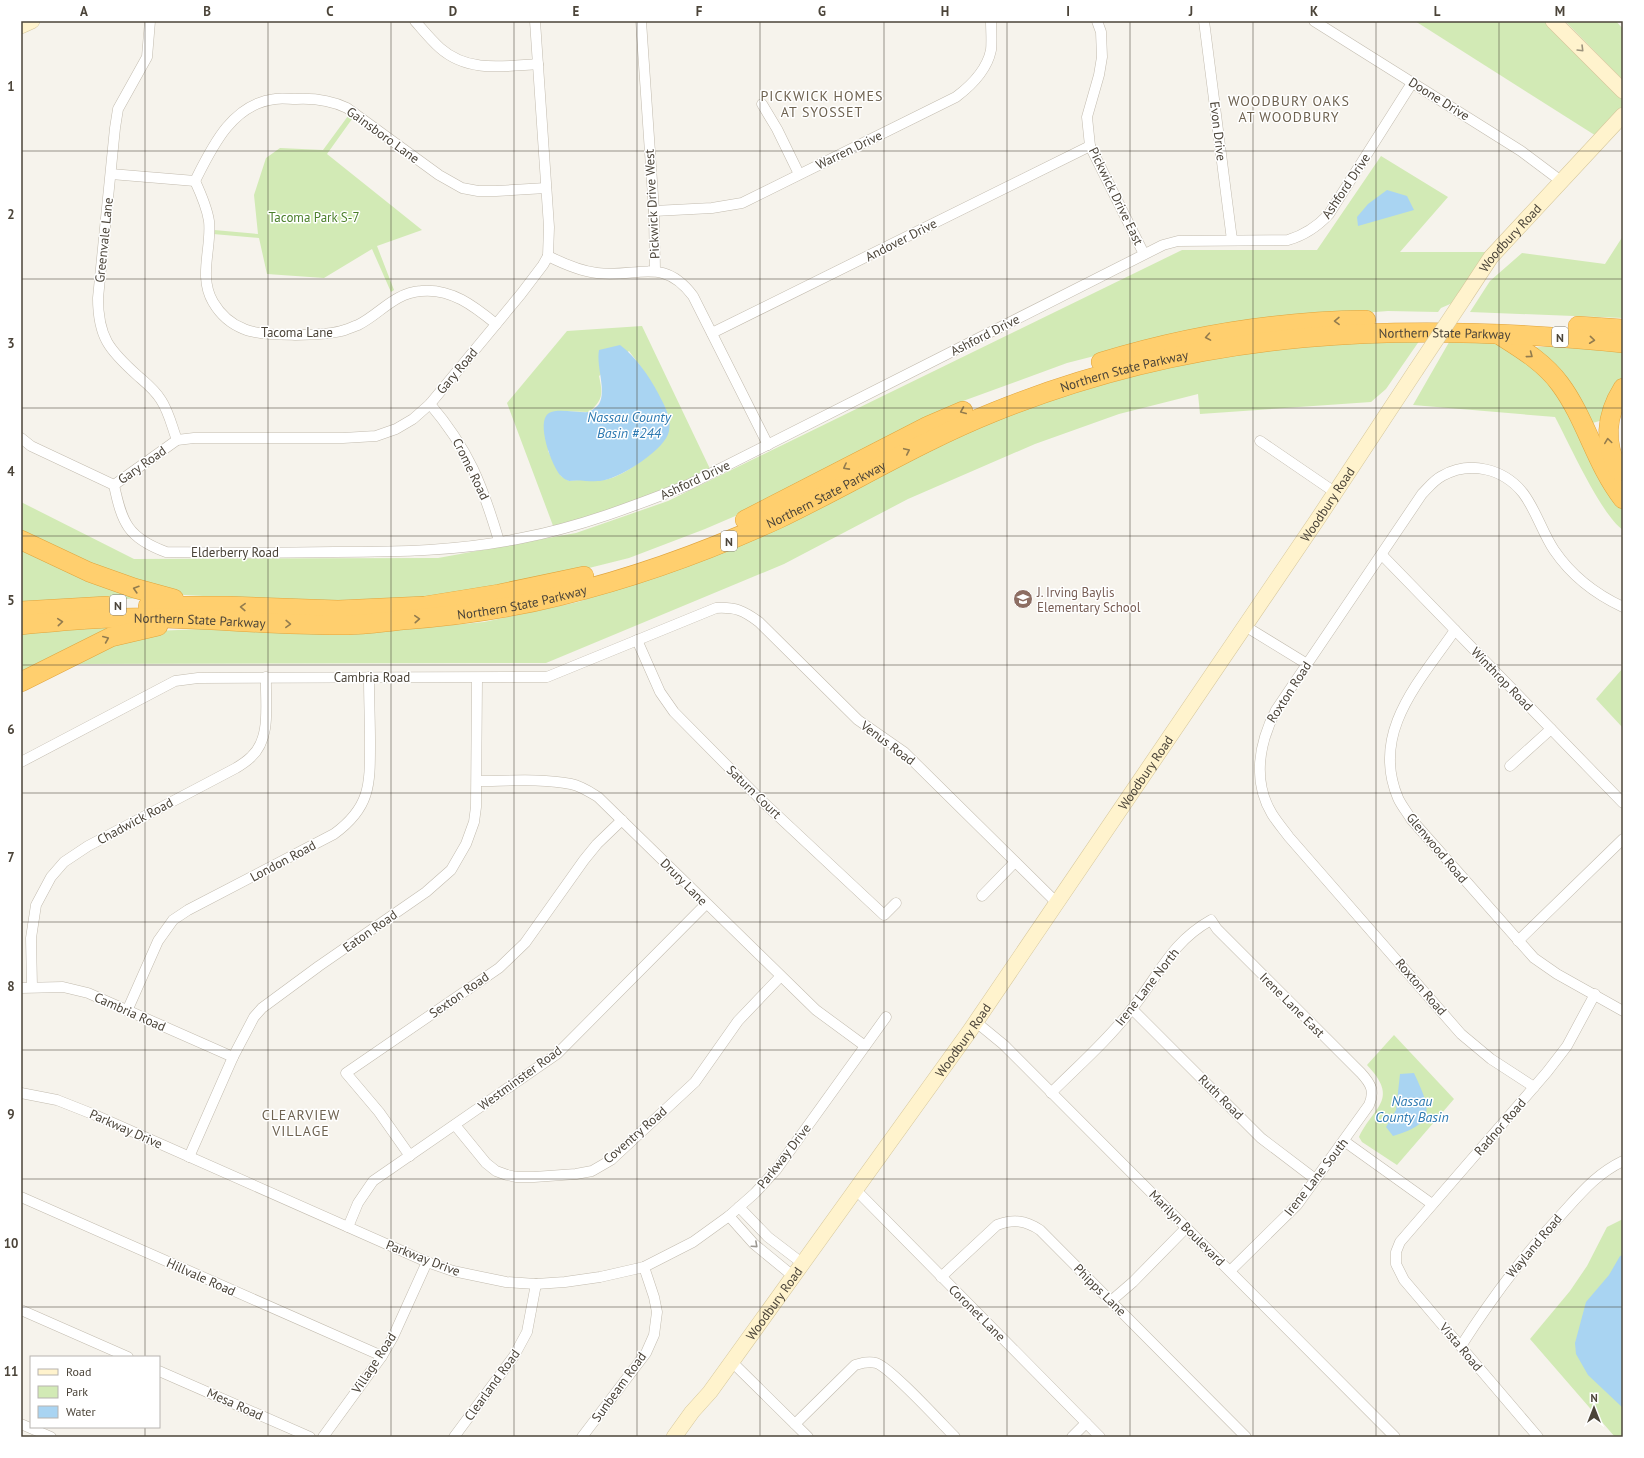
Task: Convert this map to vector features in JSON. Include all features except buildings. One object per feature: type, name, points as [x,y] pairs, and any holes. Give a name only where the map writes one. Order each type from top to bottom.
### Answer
[{"type":"highway","name":"Northern State Parkway","points":[[21,625],[122,618],[425,606],[505,593],[584,576],[661,553],[735,524],[784,501],[928,426],[995,398],[1071,371],[1129,353],[1182,341],[1252,329],[1328,321],[1453,320],[1623,329]]},
{"type":"highway","name":"Northern State Parkway","points":[[21,611],[75,607],[213,614],[350,625],[457,615],[491,610],[562,596],[637,573],[728,541],[781,517],[896,456],[945,433],[1034,396],[1104,374],[1220,348],[1276,339],[1372,332],[1497,333],[1623,343]]},
{"type":"highway","points":[[1497,333],[1529,354],[1559,383],[1572,404],[1611,482],[1623,499]]},
{"type":"highway","points":[[1623,388],[1614,402],[1609,418],[1607,437],[1613,460],[1623,476]]},
{"type":"highway","points":[[21,540],[89,572],[134,588],[180,601],[213,614]]},
{"type":"highway","points":[[21,682],[87,648],[118,635],[213,614]]},
{"type":"main road","points":[[21,26],[32,21]]},
{"type":"main road","points":[[1553,21],[1623,91]]},
{"type":"main road","name":"Woodbury Road","points":[[674,1437],[732,1362],[976,1022],[1058,904],[1336,493],[1491,257],[1623,115]]},
{"type":"street","name":"Greenvale Lane","points":[[150,21],[147,57],[118,109],[98,298],[100,326],[112,351],[150,386],[161,399],[177,440]]},
{"type":"street","points":[[415,21],[440,48],[462,62],[482,67],[538,64]]},
{"type":"street","points":[[535,21],[549,226],[548,256],[576,269],[597,273],[655,271]]},
{"type":"street","name":"Pickwick Drive West","points":[[641,21],[654,210],[655,271],[674,277],[687,288],[712,333],[768,445]]},
{"type":"street","name":"Warren Drive","points":[[654,210],[712,208],[742,203],[956,97],[971,85],[983,69],[991,50],[992,21]]},
{"type":"street","name":"Pickwick Drive East","points":[[1097,21],[1101,32],[1102,57],[1099,76],[1087,117],[1090,146],[1144,254]]},
{"type":"street","name":"Evon Drive","points":[[1204,21],[1232,240]]},
{"type":"street","name":"Doone Drive","points":[[1314,21],[1521,150],[1561,181]]},
{"type":"street","name":"Ashford Drive","points":[[499,541],[567,528],[623,511],[688,485],[1144,254],[1174,241],[1288,240],[1302,236],[1318,226],[1337,203],[1412,83]]},
{"type":"street","name":"Gainsboro Lane","points":[[196,181],[208,154],[224,130],[233,119],[246,109],[261,102],[274,99],[319,98],[335,102],[347,108],[439,175],[462,188],[484,191],[546,188]]},
{"type":"street","points":[[762,104],[777,129],[799,174]]},
{"type":"street","name":"Andover Drive","points":[[712,333],[1090,146]]},
{"type":"street","points":[[111,174],[196,181]]},
{"type":"street","name":"Tacoma Lane","points":[[196,181],[203,198],[209,221],[205,269],[207,288],[212,301],[222,314],[245,330],[261,334],[321,334],[341,332],[359,324],[396,298],[420,290],[436,290],[459,297],[496,324]]},
{"type":"street","name":"Gary Road","points":[[114,485],[177,440],[194,438],[343,438],[376,436],[396,429],[413,419],[430,404],[522,294],[548,256]]},
{"type":"street","name":"Crome Road","points":[[430,404],[452,432],[469,458],[485,494],[499,541]]},
{"type":"street","points":[[21,438],[31,446],[114,485]]},
{"type":"street","points":[[1260,441],[1336,493]]},
{"type":"street","name":"Roxton Road","points":[[1534,1088],[1491,1059],[1461,1034],[1289,837],[1272,814],[1264,795],[1259,775],[1261,744],[1267,727],[1276,710],[1422,494],[1434,482],[1458,469],[1470,468],[1489,470],[1502,474],[1514,484],[1524,495],[1545,534],[1564,563],[1595,592],[1623,607]]},
{"type":"street","name":"Elderberry Road","points":[[114,485],[119,509],[132,533],[150,546],[166,552],[408,552],[499,541]]},
{"type":"street","name":"Winthrop Road","points":[[1382,555],[1623,803]]},
{"type":"street","name":"Cambria Road","points":[[21,762],[175,681],[198,678],[266,677],[547,677],[716,608],[731,607]]},
{"type":"street","name":"Venus Road","points":[[731,607],[746,612],[759,622],[858,720],[904,752],[1058,904]]},
{"type":"street","points":[[1245,626],[1307,664]]},
{"type":"street","name":"Glenwood Road","points":[[1455,630],[1399,716],[1390,744],[1389,757],[1391,777],[1398,799],[1411,818],[1518,941],[1543,965],[1623,1011]]},
{"type":"street","name":"Saturn Court","points":[[637,640],[660,692],[674,712],[762,800],[884,915],[896,903]]},
{"type":"street","name":"Chadwick Road","points":[[32,987],[33,918],[40,895],[51,877],[64,862],[88,846],[236,768],[251,757],[260,746],[265,731],[266,677]]},
{"type":"street","name":"London Road","points":[[127,1011],[158,941],[173,920],[188,910],[334,834],[346,825],[356,814],[365,798],[370,781],[369,678]]},
{"type":"street","name":"Eaton Road","points":[[189,1157],[248,1025],[262,1008],[426,892],[450,870],[466,844],[474,822],[477,781],[477,678]]},
{"type":"street","points":[[1510,766],[1551,729]]},
{"type":"street","name":"Drury Lane","points":[[477,781],[557,782],[572,784],[587,790],[598,797],[780,977],[816,1010],[865,1046]]},
{"type":"street","name":"Sexton Road","points":[[410,1156],[379,1112],[346,1073],[499,968],[526,943],[584,860],[597,844],[622,820]]},
{"type":"street","points":[[1518,941],[1623,838]]},
{"type":"street","points":[[982,896],[1015,862]]},
{"type":"street","name":"Westminster Road","points":[[348,1227],[361,1198],[373,1181],[557,1054],[706,904]]},
{"type":"street","name":"Irene Lane North","points":[[1051,1093],[1132,1009],[1167,957],[1198,928],[1211,920]]},
{"type":"street","name":"Irene Lane East","points":[[1211,920],[1222,934],[1361,1073],[1371,1084],[1372,1091]]},
{"type":"street","name":"Coventry Road","points":[[455,1125],[486,1162],[496,1171],[507,1175],[516,1177],[534,1177],[576,1174],[592,1171],[610,1160],[695,1082],[738,1021],[780,977]]},
{"type":"street","name":"Cambria Road","points":[[21,988],[32,987],[74,989],[88,993],[233,1057]]},
{"type":"street","name":"Radnor Road","points":[[1396,1252],[1400,1242],[1534,1088],[1567,1046],[1595,994]]},
{"type":"street","name":"Ruth Road","points":[[1132,1009],[1261,1138],[1315,1180]]},
{"type":"street","name":"Parkway Drive","points":[[21,1093],[57,1100],[427,1262],[478,1277],[536,1284],[600,1277],[644,1267],[693,1242],[729,1216],[776,1170],[886,1017]]},
{"type":"street","name":"Marilyn Boulevard","points":[[976,1022],[1004,1045],[1395,1437]]},
{"type":"street","name":"Irene Lane South","points":[[1230,1271],[1297,1204],[1369,1105],[1372,1091]]},
{"type":"street","points":[[1344,1141],[1432,1204]]},
{"type":"street","name":"Wayland Road","points":[[1461,1346],[1506,1280],[1551,1226],[1594,1179],[1608,1168],[1623,1161]]},
{"type":"street","name":"Coronet Lane","points":[[855,1189],[1100,1437]]},
{"type":"street","name":"Hillvale Road","points":[[21,1197],[382,1356]]},
{"type":"street","points":[[739,1207],[768,1238],[802,1263]]},
{"type":"street","points":[[729,1216],[754,1244],[793,1276]]},
{"type":"street","name":"Phipps Lane","points":[[941,1277],[996,1225],[1008,1221],[1023,1221],[1030,1223],[1040,1230],[1246,1437]]},
{"type":"street","points":[[1111,1301],[1133,1282],[1186,1228]]},
{"type":"street","name":"Vista Road","points":[[1396,1252],[1396,1264],[1404,1280],[1538,1437]]},
{"type":"street","name":"Village Road","points":[[323,1437],[382,1356],[393,1336],[427,1262]]},
{"type":"street","name":"Sunbeam Road","points":[[582,1437],[646,1353],[654,1335],[656,1312],[654,1297],[644,1267]]},
{"type":"street","name":"Clearland Road","points":[[454,1437],[514,1356],[527,1332],[536,1284]]},
{"type":"street","points":[[21,1310],[126,1356]]},
{"type":"street","points":[[732,1362],[808,1437]]},
{"type":"street","points":[[795,1424],[855,1365],[865,1362],[876,1363],[892,1375],[955,1437]]},
{"type":"street","name":"Mesa Road","points":[[160,1371],[310,1437]]},
{"type":"street","points":[[1072,1437],[1086,1423]]},
{"type":"street","points":[[30,1428],[51,1437]]},
{"type":"green space","points":[[1415,21],[1544,21],[1596,64],[1623,91],[1623,115],[1601,139]]},
{"type":"green space","points":[[1565,21],[1616,21],[1623,29],[1623,80]]},
{"type":"green space","name":"Tacoma Park S-7","points":[[348,116],[352,119],[327,154],[422,230],[377,246],[394,290],[391,292],[372,249],[324,278],[267,274],[259,238],[213,234],[214,230],[258,234],[254,195],[266,158],[280,148],[323,150]]},
{"type":"green space","points":[[1381,156],[1448,197],[1400,252],[1495,252],[1464,298],[1441,308],[1438,312],[1388,311],[1285,319],[1196,330],[1067,363],[963,401],[768,502],[705,529],[629,558],[549,578],[417,598],[303,601],[184,595],[133,583],[21,535],[21,502],[134,559],[438,558],[576,533],[668,501],[1182,250],[1317,250]]},
{"type":"green space","points":[[1623,236],[1623,318],[1470,312],[1490,281],[1522,253],[1605,264]]},
{"type":"green space","points":[[642,326],[712,473],[555,531],[507,403],[567,331]],"holes":[[[629,351],[641,367],[666,409],[663,441],[636,465],[610,479],[569,481],[561,476],[548,451],[556,411],[589,412],[594,408],[601,396],[599,376]]]},
{"type":"green space","points":[[1422,337],[1386,389],[1371,402],[1200,414],[1198,394],[1119,414],[1035,444],[908,499],[784,564],[546,663],[72,664],[67,661],[154,631],[203,629],[347,635],[484,622],[578,602],[668,571],[1028,404],[1224,353]]},
{"type":"green space","points":[[1452,337],[1491,342],[1519,355],[1547,378],[1623,506],[1623,530],[1614,522],[1605,510],[1555,417],[1413,405]]},
{"type":"green space","points":[[1565,345],[1623,350],[1623,380],[1603,420],[1589,424],[1529,348]]},
{"type":"green space","points":[[21,544],[142,598],[21,605]]},
{"type":"green space","points":[[128,625],[21,675],[21,631]]},
{"type":"green space","points":[[1623,668],[1623,728],[1596,699]]},
{"type":"green space","points":[[1394,1035],[1454,1099],[1397,1165],[1362,1142],[1359,1137],[1377,1110],[1383,1095],[1382,1087],[1377,1077],[1367,1065]]},
{"type":"green space","points":[[1623,1219],[1623,1437],[1615,1437],[1530,1339],[1570,1291],[1587,1266],[1607,1227]]},
{"type":"water","points":[[1387,190],[1407,196],[1414,210],[1358,226],[1357,217],[1368,204]]},
{"type":"water","name":"Nassau County Basin #244","points":[[620,345],[637,361],[663,402],[667,411],[670,426],[669,431],[660,446],[643,461],[622,473],[601,481],[568,481],[557,471],[546,444],[544,434],[545,418],[549,413],[557,411],[589,412],[597,406],[601,399],[602,392],[598,357],[599,350]]},
{"type":"water","name":"Nassau County Basin","points":[[1414,1073],[1424,1096],[1426,1105],[1424,1120],[1418,1126],[1393,1136],[1386,1127],[1396,1110],[1400,1074]]},
{"type":"water","points":[[1623,1255],[1623,1408],[1588,1375],[1576,1354],[1575,1343],[1586,1302],[1609,1275],[1620,1256]]},
{"type":"place","name":"J. Irving Baylis Elementary School","points":[[1023,599]]},
{"type":"district","name":"PICKWICK HOMES AT SYOSSET","points":[[822,104]]},
{"type":"district","name":"WOODBURY OAKS AT WOODBURY","points":[[1289,110]]},
{"type":"district","name":"CLEARVIEW VILLAGE","points":[[301,1124]]}]
